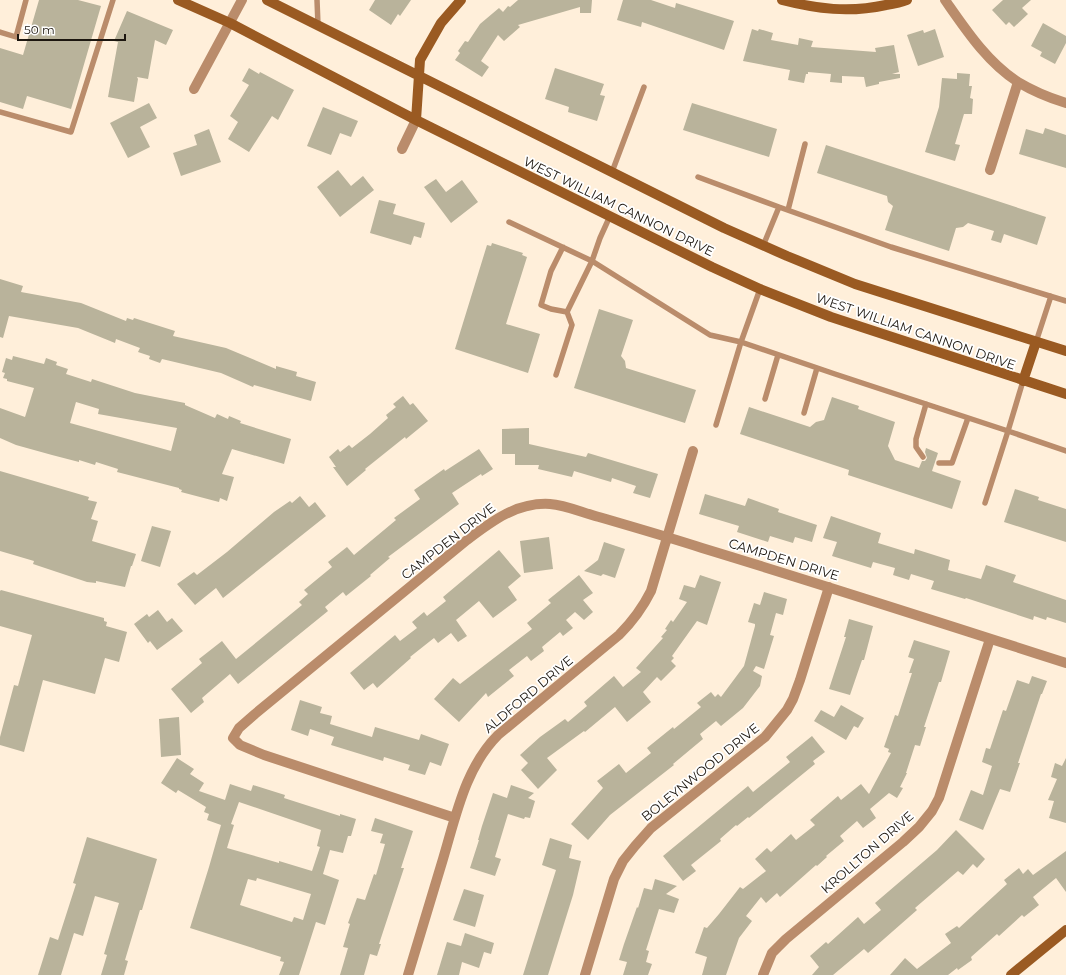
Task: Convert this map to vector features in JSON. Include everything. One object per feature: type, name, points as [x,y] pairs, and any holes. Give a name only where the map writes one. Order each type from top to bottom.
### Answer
[{"type":"main road","name":"WEST WILLIAM CANNON DRIVE","points":[[178,0],[230,23],[416,120],[712,267],[760,289],[831,317],[1066,394]]},
{"type":"main road","name":"WEST WILLIAM CANNON DRIVE","points":[[267,0],[724,228],[763,246],[855,284],[1066,351]]},
{"type":"main road","points":[[416,120],[420,60],[441,23],[462,0]]},
{"type":"main road","points":[[782,0],[807,7],[842,10],[875,7],[907,0]]},
{"type":"main road","points":[[1023,381],[1036,342]]},
{"type":"main road","points":[[1011,975],[1066,930]]},
{"type":"street","points":[[194,89],[242,0]]},
{"type":"street","points":[[945,0],[972,39],[994,62],[1018,82],[1047,97],[1066,103]]},
{"type":"street","points":[[990,170],[1018,82]]},
{"type":"street","points":[[402,149],[416,120]]},
{"type":"street","name":"ALDFORD DRIVE","points":[[408,975],[469,776],[486,747],[619,635],[632,622],[642,608],[651,590],[693,451]]},
{"type":"street","name":"CAMPDEN DRIVE","points":[[455,818],[264,755],[240,745],[233,738],[239,728],[255,714],[455,550],[484,527],[500,516],[514,509],[532,505],[550,504],[667,537],[1066,663]]},
{"type":"street","name":"BOLEYNWOOD DRIVE","points":[[585,975],[614,879],[623,862],[635,846],[651,828],[765,737],[787,710],[800,680],[829,587]]},
{"type":"street","name":"KROLLTON DRIVE","points":[[763,975],[772,954],[786,939],[903,842],[919,827],[932,811],[939,798],[948,772],[990,638]]},
{"type":"lane","points":[[0,32],[16,37],[26,0]]},
{"type":"lane","points":[[0,112],[71,132],[113,0]]},
{"type":"lane","points":[[317,0],[318,25]]},
{"type":"lane","points":[[612,172],[644,87]]},
{"type":"lane","points":[[788,210],[805,144]]},
{"type":"lane","points":[[698,177],[890,247],[1066,301]]},
{"type":"lane","points":[[763,246],[779,207]]},
{"type":"lane","points":[[556,375],[572,325],[567,312],[592,261],[610,216]]},
{"type":"lane","points":[[509,222],[592,261],[710,335],[741,342],[1066,451]]},
{"type":"lane","points":[[563,247],[552,271],[541,305],[551,309],[567,312]]},
{"type":"lane","points":[[716,425],[741,342],[760,289]]},
{"type":"lane","points":[[1036,342],[1051,296]]},
{"type":"lane","points":[[766,399],[778,355]]},
{"type":"lane","points":[[804,413],[817,368]]},
{"type":"lane","points":[[985,503],[1023,381]]},
{"type":"lane","points":[[923,457],[916,447],[916,439],[926,404]]},
{"type":"lane","points":[[940,463],[952,463],[968,418]]},
{"type":"building","points":[[39,0],[78,0],[101,6],[71,109],[27,96],[23,109],[0,102],[0,48],[23,55]]},
{"type":"building","points":[[375,0],[411,0],[400,16],[398,14],[391,25],[369,10]]},
{"type":"building","points":[[518,0],[592,0],[591,13],[580,13],[580,7],[518,25],[520,27],[504,41],[498,35],[481,61],[489,67],[482,77],[455,60],[460,53],[458,51],[465,41],[468,42],[480,24],[499,8],[503,12],[508,6],[510,7]]},
{"type":"building","points":[[623,0],[651,0],[675,8],[676,3],[734,21],[724,50],[642,22],[641,27],[617,20]]},
{"type":"building","points":[[1003,0],[1031,0],[1022,8],[1028,14],[1014,27],[1009,22],[1006,25],[992,10]]},
{"type":"building","points":[[127,11],[173,30],[166,45],[155,40],[148,79],[137,77],[138,79],[134,102],[108,97],[118,42],[114,41]]},
{"type":"building","points":[[1043,23],[1066,36],[1066,43],[1055,64],[1040,56],[1042,52],[1031,46]]},
{"type":"building","points":[[752,29],[758,31],[759,29],[773,33],[771,40],[798,45],[799,38],[813,41],[811,47],[876,52],[875,48],[894,45],[899,72],[892,74],[900,74],[900,78],[879,82],[879,84],[866,87],[864,77],[842,76],[842,83],[830,82],[831,74],[808,72],[804,83],[788,80],[790,70],[743,61]]},
{"type":"building","points":[[935,29],[944,57],[918,66],[907,35],[923,30],[924,33]]},
{"type":"building","points":[[249,68],[259,74],[260,72],[294,90],[278,120],[272,116],[249,152],[228,139],[238,122],[230,116],[249,85],[242,81]]},
{"type":"building","points":[[555,68],[604,84],[600,95],[605,96],[597,121],[568,112],[569,107],[545,99]]},
{"type":"building","points":[[957,73],[970,74],[969,86],[972,86],[970,98],[973,99],[972,114],[964,114],[955,144],[960,145],[955,161],[925,152],[939,107],[942,78],[957,79]]},
{"type":"building","points":[[149,103],[157,118],[140,127],[150,147],[128,158],[110,123]]},
{"type":"building","points":[[692,103],[777,129],[769,157],[683,130]]},
{"type":"building","points":[[323,107],[358,121],[351,137],[340,133],[331,155],[307,146]]},
{"type":"building","points":[[1045,128],[1066,135],[1066,168],[1019,154],[1026,129],[1043,134]]},
{"type":"building","points":[[209,129],[221,162],[181,176],[173,153],[197,145],[194,135]]},
{"type":"building","points":[[826,145],[1046,217],[1037,245],[1004,234],[1001,243],[991,240],[994,231],[968,223],[963,227],[956,228],[949,251],[885,230],[893,206],[888,202],[887,196],[817,173]]},
{"type":"building","points":[[338,170],[351,186],[363,176],[374,190],[340,217],[317,187]]},
{"type":"building","points":[[436,179],[446,192],[462,180],[478,202],[451,223],[424,187]]},
{"type":"building","points":[[379,200],[396,204],[393,214],[425,223],[421,238],[414,236],[411,245],[370,233]]},
{"type":"building","points":[[492,243],[523,253],[522,255],[527,257],[506,324],[540,334],[528,373],[455,349],[487,245],[491,246]]},
{"type":"building","points":[[0,279],[23,286],[21,292],[81,303],[126,321],[127,318],[133,320],[134,318],[175,331],[173,336],[226,348],[276,369],[276,366],[297,372],[296,376],[316,382],[311,401],[254,385],[253,387],[221,373],[162,359],[160,363],[149,359],[150,356],[138,352],[140,348],[116,339],[115,343],[78,328],[9,316],[3,338],[0,337]]},
{"type":"building","points":[[599,309],[633,320],[621,356],[625,361],[626,368],[696,390],[685,423],[574,388]]},
{"type":"building","points":[[13,356],[44,364],[46,358],[57,362],[56,365],[68,369],[66,374],[91,382],[92,379],[135,393],[185,403],[185,405],[215,418],[217,414],[228,419],[229,416],[241,421],[240,423],[291,439],[284,464],[232,449],[222,474],[234,477],[227,501],[220,498],[219,502],[181,492],[182,490],[179,488],[117,472],[118,469],[96,462],[95,465],[79,460],[79,462],[16,445],[0,438],[0,408],[25,417],[34,388],[7,381],[7,379],[3,378],[5,373],[2,372],[6,358],[12,360]],"holes":[[[76,402],[99,409],[98,414],[177,428],[171,451],[70,423]]]},
{"type":"building","points":[[403,396],[410,405],[413,403],[428,421],[406,439],[405,437],[365,469],[366,470],[347,486],[333,467],[336,467],[329,457],[338,449],[340,452],[349,445],[352,448],[370,434],[388,418],[386,415],[396,407],[393,404]]},
{"type":"building","points":[[832,397],[859,406],[858,409],[895,422],[888,446],[895,460],[919,468],[922,461],[925,461],[927,458],[925,452],[926,448],[938,453],[932,471],[961,481],[952,509],[848,475],[849,470],[740,434],[749,407],[810,427],[816,422],[824,420]]},
{"type":"building","points":[[529,428],[529,444],[586,457],[588,453],[658,474],[650,498],[633,493],[636,486],[612,478],[611,482],[574,471],[572,477],[538,469],[539,465],[515,465],[515,454],[502,454],[502,429]]},
{"type":"building","points":[[479,449],[493,469],[482,476],[481,474],[452,493],[459,504],[388,557],[390,558],[370,575],[371,576],[346,596],[343,592],[325,607],[328,611],[238,684],[230,674],[202,698],[204,702],[191,713],[171,689],[202,663],[199,659],[222,641],[236,659],[302,605],[299,602],[308,594],[304,590],[332,567],[328,562],[347,547],[354,555],[396,520],[394,518],[420,499],[414,490],[444,469],[445,471]]},
{"type":"building","points":[[0,471],[89,497],[88,500],[97,502],[91,519],[98,521],[92,541],[136,554],[125,587],[96,581],[96,583],[87,582],[33,564],[34,561],[0,551]]},
{"type":"building","points":[[1015,489],[1039,497],[1038,500],[1066,509],[1066,542],[1004,522]]},
{"type":"building","points":[[705,494],[745,506],[748,498],[779,509],[778,512],[817,525],[812,542],[795,537],[793,543],[770,536],[768,542],[737,532],[739,526],[699,514]]},
{"type":"building","points":[[300,496],[309,507],[315,502],[326,516],[223,598],[216,588],[195,605],[177,584],[194,572],[197,575],[274,512],[290,501],[292,503]]},
{"type":"building","points":[[831,516],[881,533],[878,543],[914,554],[915,549],[950,560],[948,570],[981,579],[986,565],[1016,575],[1013,582],[1066,600],[1066,623],[1047,617],[1046,620],[1034,616],[1033,620],[966,598],[965,599],[931,589],[934,581],[911,574],[909,580],[893,575],[895,568],[873,562],[871,568],[832,556],[837,542],[823,538]]},
{"type":"building","points":[[152,526],[171,531],[160,567],[141,561]]},
{"type":"building","points":[[549,537],[553,569],[524,573],[520,541]]},
{"type":"building","points":[[604,542],[625,549],[615,578],[603,574],[601,576],[584,571],[598,560]]},
{"type":"building","points":[[499,550],[521,576],[508,587],[517,600],[493,618],[479,601],[456,620],[467,636],[458,642],[451,633],[438,643],[434,638],[410,657],[411,658],[377,688],[373,683],[364,690],[350,673],[395,635],[400,641],[417,628],[412,622],[424,612],[427,616],[446,601],[443,597]]},
{"type":"building","points":[[579,575],[593,593],[583,600],[593,612],[584,620],[575,612],[566,620],[573,628],[563,636],[560,632],[542,647],[544,651],[531,661],[527,656],[509,670],[514,676],[488,697],[486,693],[459,722],[434,699],[453,678],[460,684],[532,629],[527,623],[551,603],[548,600]]},
{"type":"building","points":[[700,575],[721,582],[707,625],[697,621],[672,656],[674,658],[671,661],[676,666],[661,681],[657,677],[643,692],[651,702],[627,722],[615,707],[585,732],[584,731],[547,758],[557,770],[538,789],[521,770],[528,763],[520,755],[540,737],[565,719],[568,722],[587,706],[584,702],[614,676],[623,687],[641,672],[636,668],[663,638],[661,637],[667,630],[665,629],[671,620],[673,622],[687,602],[679,599],[684,585],[695,588]]},
{"type":"building","points":[[1,590],[104,618],[104,621],[107,622],[106,626],[127,632],[119,662],[105,658],[95,694],[43,680],[24,752],[0,745],[0,737],[14,685],[18,686],[32,635],[0,626]]},
{"type":"building","points":[[764,592],[787,599],[783,615],[776,613],[770,635],[774,636],[764,669],[756,666],[753,671],[762,676],[760,686],[743,708],[721,726],[716,721],[700,734],[703,739],[673,764],[674,765],[610,815],[588,840],[571,824],[603,788],[597,781],[619,764],[626,773],[651,753],[647,748],[701,707],[697,703],[711,692],[715,697],[718,694],[721,697],[744,666],[755,626],[755,624],[748,622],[754,603],[760,605]]},
{"type":"building","points":[[158,610],[167,622],[172,618],[183,631],[157,650],[150,641],[148,643],[134,624],[147,614],[149,617]]},
{"type":"building","points":[[849,619],[873,626],[864,660],[862,660],[850,695],[829,689],[846,637],[844,637]]},
{"type":"building","points":[[914,640],[950,651],[941,682],[939,682],[924,727],[926,727],[920,746],[915,745],[907,773],[900,787],[903,788],[897,798],[889,793],[870,809],[876,818],[863,828],[857,821],[840,836],[844,841],[780,897],[777,893],[766,903],[761,897],[746,916],[752,921],[739,938],[726,975],[702,975],[707,957],[695,953],[704,927],[707,928],[740,887],[743,889],[766,871],[755,859],[767,848],[771,852],[791,834],[796,840],[815,825],[810,820],[838,796],[841,800],[861,784],[869,794],[891,753],[888,752],[889,749],[884,747],[895,715],[898,716],[912,673],[909,673],[914,659],[908,657]]},
{"type":"building","points":[[1032,676],[1047,681],[1041,694],[1018,763],[1020,763],[1010,792],[1000,789],[983,830],[959,820],[971,790],[983,795],[992,766],[982,762],[986,748],[990,749],[1003,710],[1006,711],[1017,680],[1029,684]]},
{"type":"building","points":[[300,700],[322,707],[320,713],[332,716],[330,724],[372,737],[375,727],[419,740],[421,734],[449,744],[441,766],[430,762],[425,775],[408,770],[410,765],[384,757],[383,761],[331,745],[334,737],[310,729],[308,736],[291,730]]},
{"type":"building","points":[[841,705],[864,718],[858,728],[854,726],[846,740],[814,721],[821,710],[834,717]]},
{"type":"building","points":[[179,717],[181,755],[161,757],[159,719]]},
{"type":"building","points":[[812,736],[825,752],[813,761],[815,764],[749,818],[748,817],[737,826],[736,825],[720,839],[721,841],[691,865],[696,871],[683,881],[663,856],[748,786],[753,792],[790,762],[786,757]]},
{"type":"building","points":[[177,758],[194,769],[190,774],[204,783],[199,791],[225,800],[230,784],[251,791],[253,785],[285,795],[284,798],[340,816],[340,814],[356,819],[351,836],[348,836],[343,853],[330,850],[323,874],[339,880],[325,925],[316,922],[299,975],[279,975],[284,962],[280,961],[281,957],[190,928],[221,825],[207,820],[209,814],[204,812],[206,807],[178,790],[176,793],[161,783]],"holes":[[[239,802],[321,830],[317,846],[320,847],[312,871],[227,848],[234,825],[231,824]],[[257,878],[311,894],[303,920],[294,917],[292,922],[240,905],[248,879],[256,881]]]},
{"type":"building","points":[[1066,758],[1066,823],[1049,818],[1054,801],[1048,800],[1057,779],[1051,777],[1055,763],[1062,766]]},
{"type":"building","points":[[511,785],[534,793],[528,798],[535,801],[530,818],[525,817],[524,819],[508,814],[495,857],[501,859],[495,876],[470,868],[493,793],[507,798]]},
{"type":"building","points":[[375,818],[413,831],[401,868],[404,868],[379,944],[381,944],[377,956],[370,954],[364,975],[340,975],[348,948],[343,947],[350,924],[348,923],[357,898],[365,900],[374,874],[376,875],[385,844],[380,843],[383,834],[371,831]]},
{"type":"building","points":[[956,830],[985,859],[977,868],[973,864],[963,875],[958,871],[915,908],[917,910],[868,953],[864,949],[833,975],[812,975],[819,967],[810,956],[826,942],[828,944],[858,917],[864,924],[881,910],[875,903],[937,850]]},
{"type":"building","points":[[87,837],[157,859],[125,960],[128,961],[124,975],[101,975],[107,955],[104,954],[119,903],[95,896],[83,936],[74,933],[61,975],[38,975],[50,937],[58,940],[76,884],[73,883]]},
{"type":"building","points":[[550,838],[572,845],[569,858],[581,861],[573,895],[548,975],[523,975],[556,870],[542,865]]},
{"type":"building","points":[[1066,851],[1066,892],[1056,878],[1033,897],[1039,905],[1024,917],[1022,915],[999,936],[997,934],[971,957],[972,960],[958,970],[957,968],[948,975],[890,975],[905,958],[917,969],[951,943],[945,934],[957,926],[959,928],[1007,884],[1004,880],[1019,868],[1023,874],[1028,869],[1033,875]]},
{"type":"building","points":[[655,879],[677,886],[666,894],[679,899],[674,913],[659,909],[646,950],[649,951],[646,962],[652,964],[648,975],[623,975],[627,962],[619,960],[624,944],[644,888],[652,890]]},
{"type":"building","points":[[464,889],[484,895],[475,927],[453,920]]},
{"type":"building","points":[[465,933],[494,943],[491,954],[484,952],[479,968],[462,962],[459,975],[437,975],[447,942],[461,946]]}]
